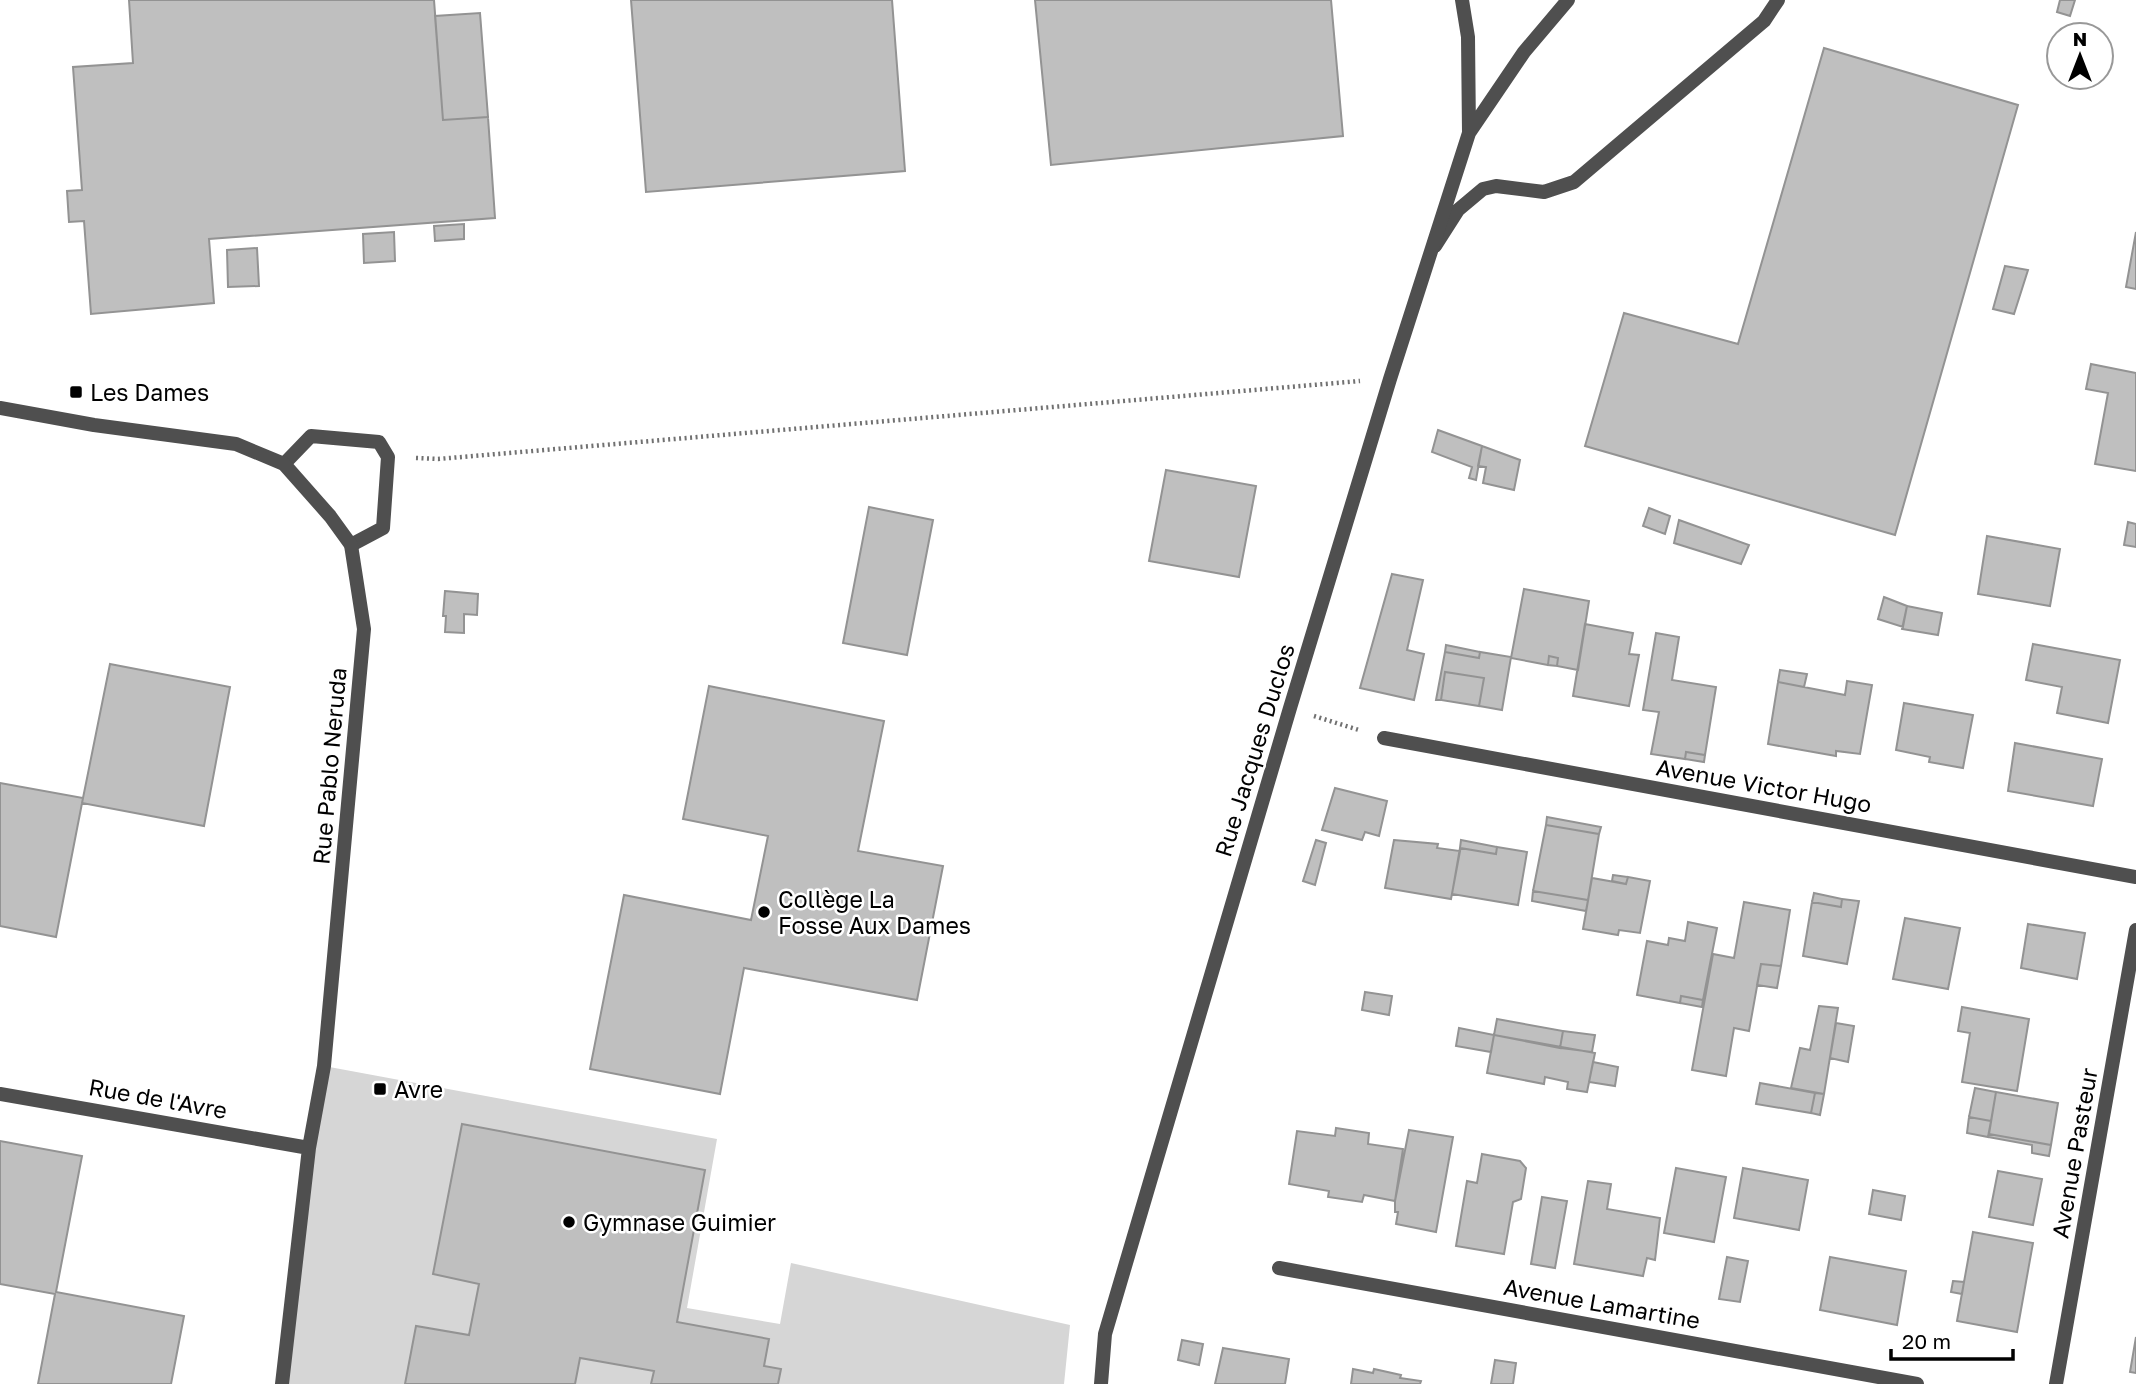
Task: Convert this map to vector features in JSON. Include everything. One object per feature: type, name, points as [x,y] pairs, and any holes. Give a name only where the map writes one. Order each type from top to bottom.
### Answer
[{"type":"street","name":"Rue Jacques Duclos","points":[[1462,0],[1468,37],[1469,133]]},
{"type":"street","name":"Rue Jacques Duclos","points":[[1101,1384],[1105,1334],[1290,708],[1390,379],[1469,133],[1524,52],[1568,0]]},
{"type":"street","points":[[1431,253],[1458,210],[1483,189],[1496,186],[1544,192],[1574,182],[1764,21],[1778,0]]},
{"type":"street","name":"Rue Pablo Neruda","points":[[0,408],[94,425],[236,444],[284,464],[330,516],[351,545],[364,629],[324,1066],[309,1148],[282,1384]]},
{"type":"street","points":[[284,464],[311,436],[379,442],[388,457],[383,528],[351,545]]},
{"type":"street","name":"Avenue Victor Hugo","points":[[1384,738],[2136,877]]},
{"type":"street","name":"Avenue Pasteur","points":[[2056,1384],[2136,930]]},
{"type":"street","name":"Rue de l'Avre","points":[[0,1094],[309,1148]]},
{"type":"street","name":"Avenue Lamartine","points":[[1279,1268],[1917,1384]]},
{"type":"path","points":[[388,457],[438,459],[1390,379]]},
{"type":"path","points":[[1290,708],[1384,738]]},
{"type":"shaded area","points":[[324,1066],[717,1139],[687,1308],[780,1324],[791,1263],[1070,1325],[1064,1384],[282,1384]]},
{"type":"building","points":[[129,0],[434,0],[443,120],[488,117],[495,218],[209,239],[214,303],[91,314],[84,221],[69,222],[67,191],[82,190],[73,67],[133,63]]},
{"type":"building","points":[[631,0],[892,0],[905,171],[646,192]]},
{"type":"building","points":[[1035,0],[1331,0],[1343,136],[1051,165]]},
{"type":"building","points":[[2060,0],[2075,0],[2070,16],[2057,12]]},
{"type":"building","points":[[480,13],[488,117],[443,120],[435,16]]},
{"type":"building","points":[[1824,48],[2018,105],[1895,535],[1585,446],[1624,313],[1738,344]]},
{"type":"building","points":[[464,224],[464,239],[435,241],[434,226]]},
{"type":"building","points":[[394,232],[395,261],[364,263],[363,234]]},
{"type":"building","points":[[2136,232],[2136,289],[2126,287]]},
{"type":"building","points":[[257,248],[259,286],[228,287],[227,250]]},
{"type":"building","points":[[2005,266],[2028,270],[2014,314],[1993,309]]},
{"type":"building","points":[[2091,364],[2136,373],[2136,471],[2095,464],[2108,393],[2086,389]]},
{"type":"building","points":[[1438,430],[1482,446],[1476,480],[1469,478],[1472,467],[1432,452]]},
{"type":"building","points":[[1482,446],[1520,460],[1514,490],[1483,483],[1486,467],[1478,466]]},
{"type":"building","points":[[1166,470],[1256,486],[1239,577],[1149,561]]},
{"type":"building","points":[[869,507],[933,520],[907,655],[843,643]]},
{"type":"building","points":[[1649,508],[1670,516],[1665,534],[1643,526]]},
{"type":"building","points":[[1679,520],[1749,545],[1741,564],[1674,543]]},
{"type":"building","points":[[2128,522],[2136,524],[2136,547],[2124,545]]},
{"type":"building","points":[[1987,536],[2060,549],[2050,606],[1978,594]]},
{"type":"building","points":[[1392,574],[1423,580],[1407,650],[1424,654],[1414,700],[1360,688]]},
{"type":"building","points":[[1524,589],[1589,601],[1578,670],[1557,666],[1558,658],[1549,656],[1548,665],[1511,658]]},
{"type":"building","points":[[445,591],[478,594],[477,615],[464,614],[464,633],[445,632]]},
{"type":"building","points":[[1884,597],[1907,606],[1903,627],[1878,619]]},
{"type":"building","points":[[1907,606],[1942,613],[1938,635],[1902,629]]},
{"type":"building","points":[[1585,624],[1633,633],[1629,654],[1639,655],[1629,706],[1573,696]]},
{"type":"building","points":[[1656,633],[1679,637],[1672,680],[1716,687],[1705,755],[1686,752],[1685,759],[1651,754],[1659,712],[1643,710]]},
{"type":"building","points":[[2033,644],[2120,660],[2108,723],[2057,713],[2062,687],[2026,680]]},
{"type":"building","points":[[1446,645],[1480,652],[1479,658],[1445,652]]},
{"type":"building","points":[[1445,652],[1479,658],[1480,652],[1511,657],[1502,710],[1479,706],[1484,678],[1445,672],[1441,700],[1436,700]]},
{"type":"building","points":[[1549,656],[1558,658],[1557,666],[1548,665]]},
{"type":"building","points":[[110,664],[230,687],[204,826],[82,803]]},
{"type":"building","points":[[1780,670],[1807,674],[1804,687],[1778,682]]},
{"type":"building","points":[[1445,672],[1484,678],[1479,706],[1441,700]]},
{"type":"building","points":[[1847,681],[1872,685],[1860,754],[1836,751],[1836,756],[1768,744],[1778,682],[1845,695]]},
{"type":"building","points":[[709,686],[884,721],[858,851],[943,866],[917,1000],[744,968],[720,1094],[590,1069],[624,895],[751,920],[768,836],[683,819]]},
{"type":"building","points":[[1904,703],[1973,715],[1963,768],[1929,762],[1930,757],[1896,750]]},
{"type":"building","points":[[2015,743],[2102,759],[2093,806],[2008,791]]},
{"type":"building","points":[[1686,752],[1705,755],[1704,762],[1685,759]]},
{"type":"building","points":[[0,783],[83,798],[56,937],[0,926]]},
{"type":"building","points":[[1335,788],[1387,801],[1379,836],[1365,832],[1362,840],[1322,830]]},
{"type":"building","points":[[1547,817],[1601,827],[1599,834],[1546,825]]},
{"type":"building","points":[[1546,825],[1599,834],[1588,900],[1533,891]]},
{"type":"building","points":[[1316,840],[1326,843],[1315,885],[1303,881]]},
{"type":"building","points":[[1394,840],[1438,844],[1437,848],[1460,851],[1451,899],[1385,888]]},
{"type":"building","points":[[1461,840],[1497,847],[1496,854],[1460,848]]},
{"type":"building","points":[[1497,847],[1527,852],[1518,905],[1452,894],[1460,848],[1496,854]]},
{"type":"building","points":[[1613,875],[1628,877],[1626,884],[1612,881]]},
{"type":"building","points":[[1628,877],[1650,881],[1640,933],[1619,930],[1618,935],[1583,929],[1592,878],[1626,884]]},
{"type":"building","points":[[1533,891],[1588,900],[1586,911],[1532,901]]},
{"type":"building","points":[[1814,893],[1842,899],[1841,907],[1812,902]]},
{"type":"building","points":[[1842,899],[1859,901],[1847,964],[1803,956],[1812,902],[1841,907]]},
{"type":"building","points":[[1744,902],[1790,910],[1781,966],[1761,964],[1749,1031],[1734,1028],[1726,1076],[1692,1070],[1713,954],[1734,958]]},
{"type":"building","points":[[1905,918],[1960,928],[1948,989],[1893,979]]},
{"type":"building","points":[[1688,922],[1717,928],[1703,1000],[1681,996],[1680,1003],[1637,995],[1647,941],[1668,945],[1669,938],[1685,941]]},
{"type":"building","points":[[2028,924],[2085,933],[2077,979],[2021,968]]},
{"type":"building","points":[[1761,964],[1781,966],[1777,988],[1757,985]]},
{"type":"building","points":[[1365,992],[1392,996],[1389,1015],[1362,1010]]},
{"type":"building","points":[[1681,996],[1703,1000],[1702,1007],[1680,1003]]},
{"type":"building","points":[[1819,1006],[1838,1008],[1824,1094],[1791,1088],[1800,1048],[1810,1050]]},
{"type":"building","points":[[1962,1007],[2029,1019],[2017,1091],[1962,1082],[1970,1033],[1958,1031]]},
{"type":"building","points":[[1497,1019],[1563,1031],[1560,1048],[1494,1035]]},
{"type":"building","points":[[1836,1023],[1854,1026],[1848,1062],[1830,1058]]},
{"type":"building","points":[[1459,1028],[1494,1035],[1491,1052],[1456,1046]]},
{"type":"building","points":[[1563,1031],[1595,1035],[1592,1052],[1560,1048]]},
{"type":"building","points":[[1494,1035],[1595,1053],[1587,1092],[1567,1089],[1568,1082],[1545,1077],[1544,1084],[1487,1073]]},
{"type":"building","points":[[1593,1062],[1618,1067],[1615,1086],[1589,1082]]},
{"type":"building","points":[[1760,1083],[1815,1093],[1811,1113],[1756,1104]]},
{"type":"building","points":[[1975,1088],[1996,1092],[1991,1121],[1969,1117]]},
{"type":"building","points":[[1996,1092],[2058,1103],[2051,1145],[1989,1134]]},
{"type":"building","points":[[1815,1093],[1824,1094],[1820,1115],[1811,1113]]},
{"type":"building","points":[[1969,1117],[1991,1121],[1988,1137],[1967,1133]]},
{"type":"building","name":"Gymnase Guimier","points":[[462,1124],[705,1170],[677,1322],[769,1339],[764,1366],[781,1369],[778,1384],[651,1384],[654,1371],[580,1358],[575,1384],[405,1384],[416,1326],[469,1335],[479,1284],[433,1274]]},
{"type":"building","points":[[1336,1128],[1369,1133],[1368,1144],[1403,1149],[1395,1201],[1364,1195],[1362,1202],[1328,1197],[1329,1191],[1289,1184],[1297,1131],[1335,1136]]},
{"type":"building","points":[[1409,1130],[1453,1137],[1436,1232],[1396,1224],[1398,1212],[1395,1212],[1395,1201]]},
{"type":"building","points":[[1989,1134],[2051,1145],[2049,1156],[2032,1153],[2032,1145],[1988,1137]]},
{"type":"building","points":[[0,1141],[82,1156],[56,1292],[184,1316],[171,1384],[38,1384],[55,1294],[0,1284]]},
{"type":"building","points":[[1482,1154],[1520,1161],[1526,1168],[1521,1199],[1513,1202],[1504,1254],[1456,1246],[1467,1181],[1477,1183]]},
{"type":"building","points":[[1676,1168],[1726,1177],[1714,1242],[1664,1233]]},
{"type":"building","points":[[1743,1168],[1808,1180],[1799,1230],[1734,1218]]},
{"type":"building","points":[[1998,1171],[2042,1179],[2033,1225],[1989,1217]]},
{"type":"building","points":[[1588,1181],[1611,1184],[1607,1209],[1660,1218],[1655,1260],[1647,1258],[1643,1276],[1574,1264]]},
{"type":"building","points":[[1873,1190],[1905,1196],[1901,1220],[1869,1214]]},
{"type":"building","points":[[1542,1197],[1567,1201],[1555,1268],[1531,1264]]},
{"type":"building","points":[[1973,1232],[2033,1243],[2017,1332],[1957,1321]]},
{"type":"building","points":[[1727,1257],[1748,1261],[1740,1302],[1719,1299]]},
{"type":"building","points":[[1830,1257],[1906,1271],[1897,1325],[1820,1310]]},
{"type":"building","points":[[1953,1281],[1964,1282],[1962,1294],[1951,1292]]},
{"type":"building","points":[[2136,1337],[2136,1373],[2130,1372]]},
{"type":"building","points":[[1182,1340],[1203,1344],[1199,1365],[1178,1360]]},
{"type":"building","points":[[1223,1348],[1289,1359],[1285,1384],[1215,1384]]},
{"type":"building","points":[[1495,1360],[1516,1363],[1513,1384],[1491,1384]]},
{"type":"building","points":[[1353,1369],[1373,1373],[1374,1369],[1401,1375],[1400,1378],[1421,1381],[1420,1384],[1351,1384]]},
{"type":"place","name":"Les Dames","points":[[76,392]]},
{"type":"place","name":"Collège La Fosse Aux Dames","points":[[764,912]]},
{"type":"place","name":"Avre","points":[[380,1089]]},
{"type":"place","name":"Gymnase Guimier","points":[[569,1222]]}]
